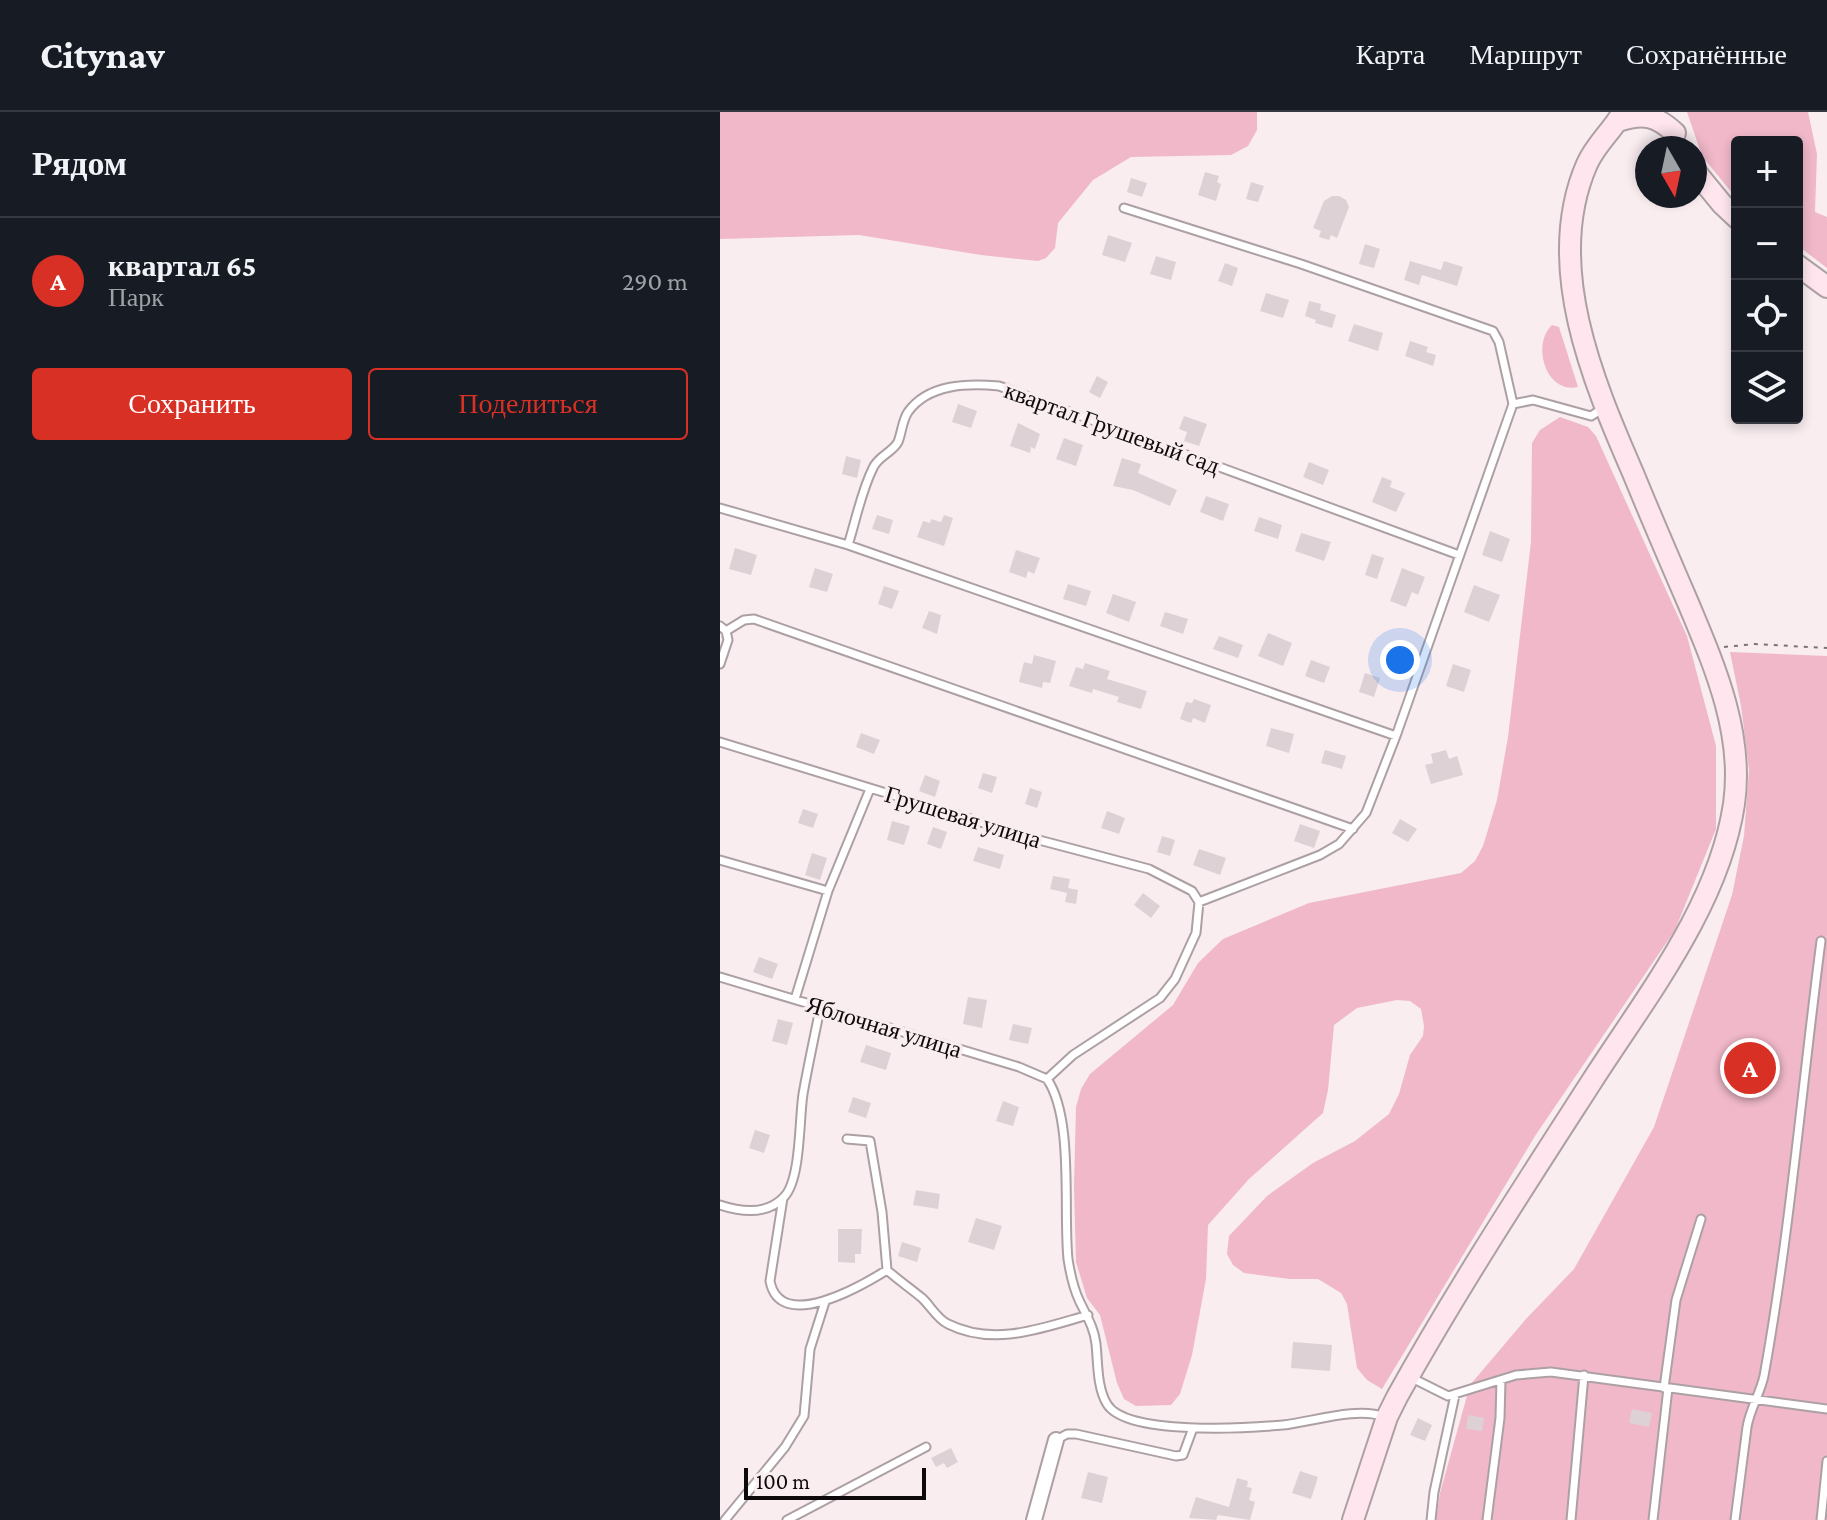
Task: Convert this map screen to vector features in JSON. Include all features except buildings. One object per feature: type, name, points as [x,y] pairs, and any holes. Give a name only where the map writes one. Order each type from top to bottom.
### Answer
[{"type":"street","points":[[1669,112],[1678,136]]},
{"type":"street","points":[[1353,1520],[1387,1417],[1408,1376],[1671,961],[1718,865],[1731,821],[1736,775],[1728,710],[1707,648],[1604,407],[1582,344],[1571,258],[1579,187],[1601,138],[1620,116],[1650,115],[1664,122],[1676,136]]},
{"type":"street","points":[[1707,186],[1731,212]]},
{"type":"street","points":[[1803,269],[1827,287]]},
{"type":"street","points":[[1034,1520],[1056,1440]]},
{"type":"lane","points":[[1124,208],[1301,264],[1493,331],[1499,342],[1513,404],[1366,813],[1339,844],[1294,867],[1199,902],[1196,933],[1168,990],[1073,1055],[1047,1079],[1056,1096],[1062,1132],[1069,1262],[1078,1298],[1095,1336],[1101,1388],[1113,1412],[1128,1419],[1193,1428],[1284,1424],[1363,1413],[1387,1417]]},
{"type":"lane","name":"квартал Грушевый сад","points":[[848,545],[873,466],[897,444],[906,415],[931,392],[986,384],[999,386],[1459,555]]},
{"type":"lane","points":[[1513,404],[1533,400],[1591,416],[1604,407]]},
{"type":"lane","points":[[720,508],[848,545],[1396,736]]},
{"type":"lane","points":[[720,664],[728,640],[723,628],[754,619],[1353,829]]},
{"type":"lane","name":"Грушевая улица","points":[[720,742],[1039,840],[1149,869],[1192,891],[1199,902]]},
{"type":"lane","points":[[795,999],[828,891],[870,789]]},
{"type":"lane","points":[[720,860],[828,891]]},
{"type":"lane","points":[[1735,1520],[1750,1412],[1763,1381],[1791,1195],[1821,941]]},
{"type":"lane","name":"Яблочная улица","points":[[720,977],[1019,1067],[1047,1079]]},
{"type":"lane","points":[[720,1205],[744,1212],[763,1209],[783,1198],[792,1186],[803,1096],[820,1009]]},
{"type":"lane","points":[[847,1139],[870,1141],[882,1212],[887,1270],[923,1299],[945,1324],[979,1335],[1007,1335],[1030,1332],[1088,1315]]},
{"type":"lane","points":[[783,1198],[770,1281],[772,1290],[784,1301],[809,1305],[825,1302],[887,1270]]},
{"type":"lane","points":[[1653,1520],[1676,1300],[1701,1219]]},
{"type":"lane","points":[[725,1520],[785,1447],[804,1416],[810,1349],[825,1302]]},
{"type":"lane","points":[[1408,1376],[1441,1394],[1455,1395],[1532,1372],[1584,1375],[1827,1409]]},
{"type":"lane","points":[[1571,1520],[1584,1375]]},
{"type":"lane","points":[[1487,1520],[1500,1418],[1501,1380]]},
{"type":"lane","points":[[1431,1520],[1455,1395]]},
{"type":"lane","points":[[1056,1440],[1067,1434],[1076,1434],[1176,1456],[1183,1455],[1193,1428]]},
{"type":"lane","points":[[787,1520],[926,1447]]},
{"type":"lane","points":[[1821,1520],[1827,1461]]},
{"type":"path","points":[[1707,648],[1755,644],[1827,648]]},
{"type":"shaded area","points":[[720,112],[1257,112],[1257,130],[1248,146],[1231,155],[1131,157],[1093,180],[1058,223],[1055,248],[1046,258],[1038,261],[859,235],[720,239]]},
{"type":"shaded area","points":[[1687,112],[1808,112],[1817,154],[1815,212],[1827,217],[1827,268],[1803,250],[1803,136],[1731,136],[1731,192],[1707,162],[1707,136],[1695,136]]},
{"type":"shaded area","points":[[1552,325],[1559,327],[1578,387],[1557,383],[1545,366],[1543,344]]},
{"type":"shaded area","points":[[1560,417],[1588,427],[1596,436],[1687,636],[1716,746],[1716,829],[1675,930],[1535,1136],[1382,1389],[1367,1380],[1357,1368],[1347,1304],[1341,1293],[1318,1279],[1244,1273],[1233,1265],[1227,1254],[1229,1236],[1267,1196],[1313,1163],[1355,1141],[1389,1114],[1399,1094],[1410,1055],[1423,1036],[1424,1026],[1421,1009],[1410,1001],[1397,1000],[1357,1008],[1334,1025],[1323,1113],[1249,1179],[1208,1225],[1206,1279],[1192,1355],[1180,1394],[1171,1405],[1136,1406],[1124,1399],[1117,1383],[1100,1315],[1087,1298],[1076,1262],[1076,1107],[1081,1089],[1090,1074],[1173,1005],[1198,963],[1223,939],[1309,903],[1461,873],[1475,861],[1483,846],[1497,800],[1508,737],[1531,542],[1532,443],[1540,430]]},
{"type":"shaded area","points":[[1730,652],[1827,656],[1827,1520],[1436,1520],[1440,1493],[1470,1385],[1574,1269],[1654,1127],[1732,895],[1744,836],[1749,770]]},
{"type":"place","name":"квартал 65","points":[[1750,1068]]}]
